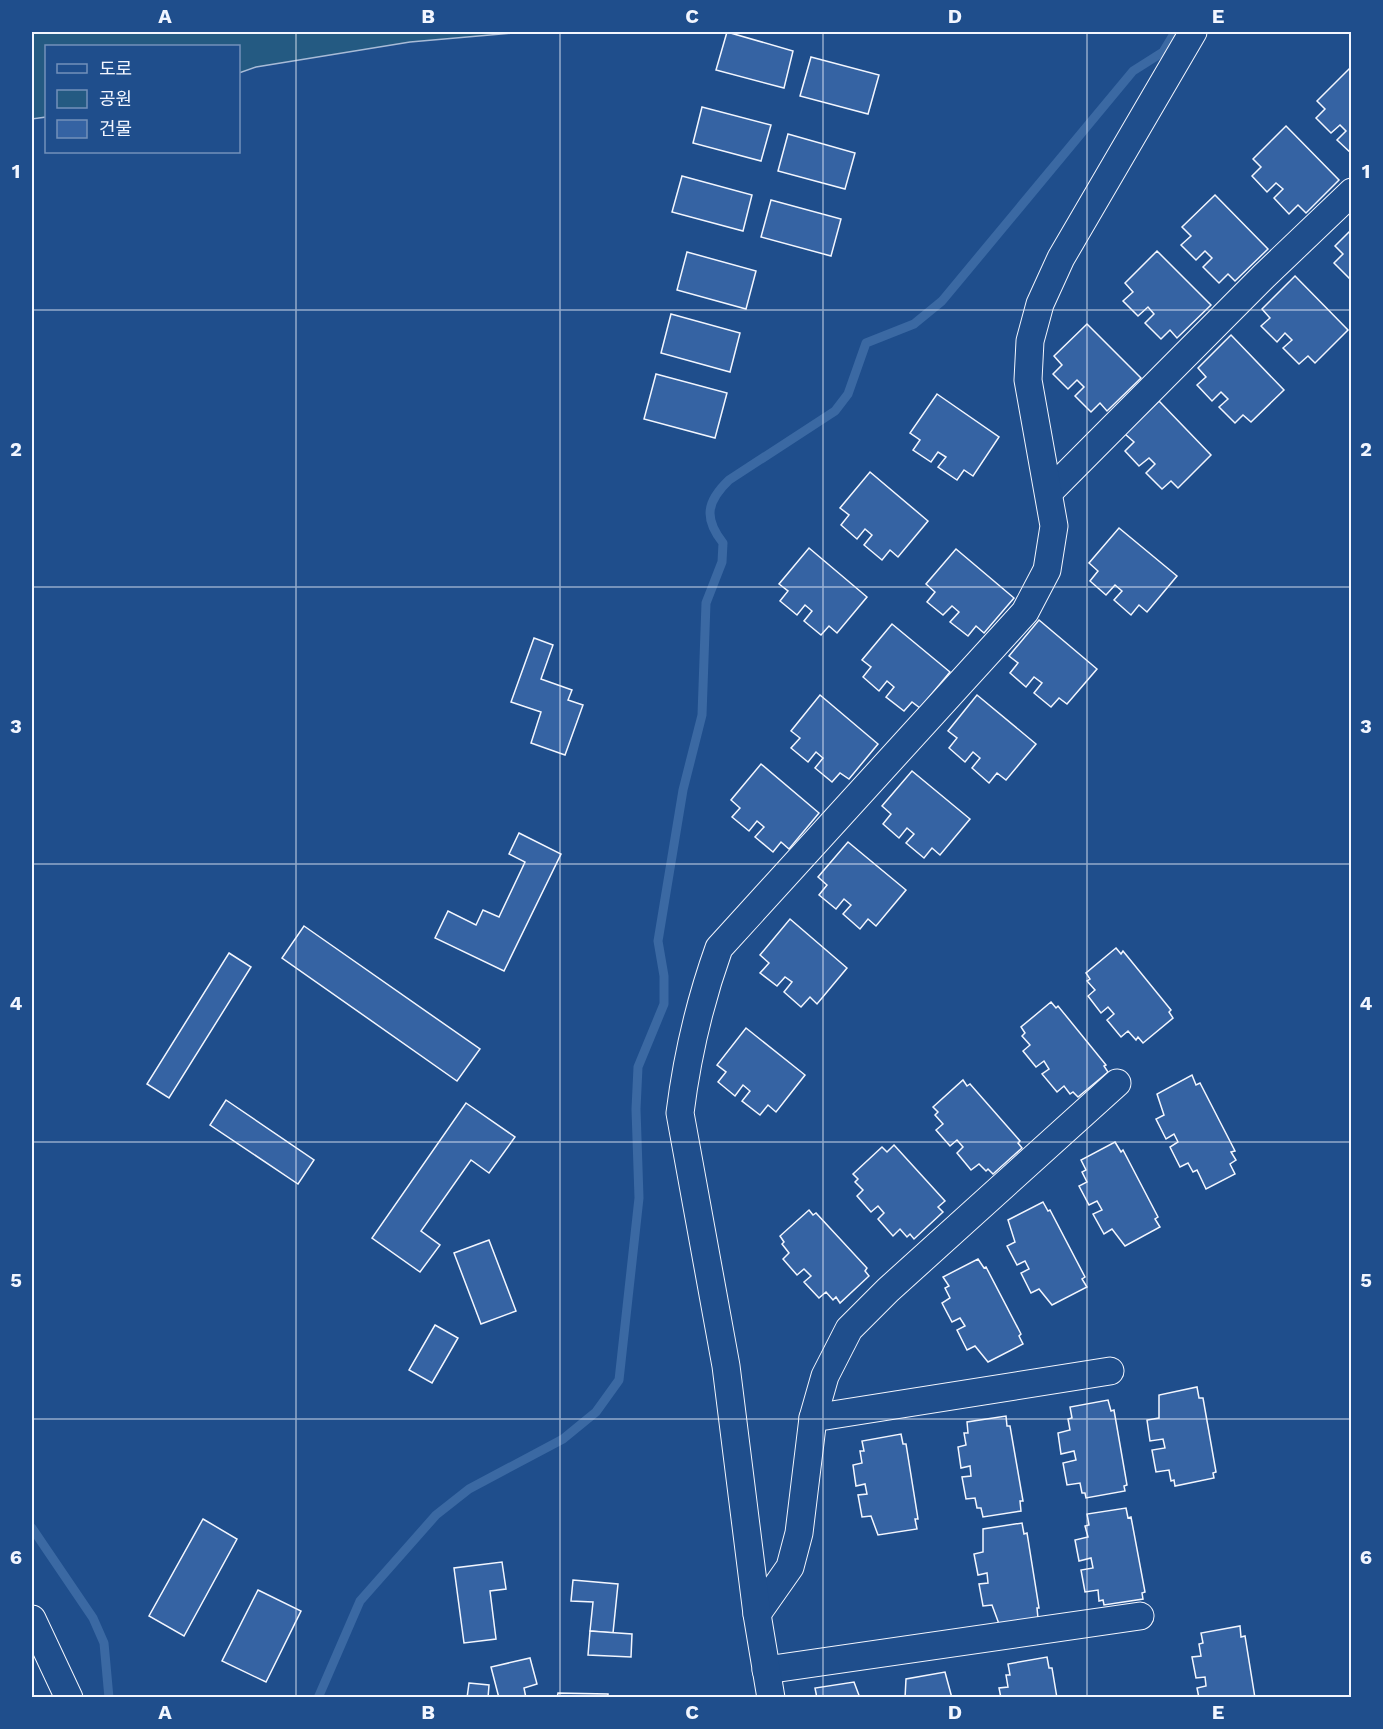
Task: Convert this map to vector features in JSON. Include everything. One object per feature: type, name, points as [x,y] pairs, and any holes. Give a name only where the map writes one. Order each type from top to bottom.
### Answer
[{"type":"street","points":[[771,1698],[757,1614],[726,1366],[680,1113],[685,1075],[707,983],[719,948],[1025,612],[1047,570],[1054,526],[1050,490],[1036,435],[1028,380],[1030,341],[1040,304],[1061,258],[1193,32]]},
{"type":"street","points":[[1050,490],[1264,276],[1352,192]]},
{"type":"street","points":[[757,1614],[790,1567],[799,1533],[813,1418],[825,1376],[849,1329],[888,1290],[1117,1083]]},
{"type":"street","points":[[813,1418],[1110,1371]]},
{"type":"street","points":[[766,1670],[1140,1616]]},
{"type":"street","points":[[32,1619],[69,1698]]},
{"type":"green space","points":[[32,32],[524,32],[410,42],[256,67],[240,73],[240,45],[45,45],[45,117],[32,119]]},
{"type":"building","points":[[727,32],[793,51],[784,88],[716,70]]},
{"type":"building","points":[[811,57],[879,75],[868,114],[800,96]]},
{"type":"building","points":[[1350,68],[1352,70],[1352,154],[1337,140],[1346,131],[1340,125],[1331,133],[1316,118],[1325,109],[1317,101]]},
{"type":"building","points":[[702,107],[771,125],[761,161],[693,143]]},
{"type":"building","points":[[1286,126],[1339,180],[1306,213],[1298,205],[1289,214],[1274,198],[1283,189],[1276,183],[1267,192],[1252,176],[1261,167],[1253,159]]},
{"type":"building","points":[[788,134],[855,153],[845,189],[778,171]]},
{"type":"building","points":[[682,176],[752,195],[743,231],[672,212]]},
{"type":"building","points":[[1215,195],[1268,249],[1235,281],[1228,274],[1219,283],[1203,267],[1212,258],[1205,251],[1196,260],[1181,245],[1191,236],[1182,227]]},
{"type":"building","points":[[771,200],[841,219],[831,256],[761,237]]},
{"type":"building","points":[[1352,229],[1352,276],[1349,278],[1334,263],[1343,254],[1335,246]]},
{"type":"building","points":[[1157,251],[1211,305],[1177,338],[1170,330],[1161,339],[1145,323],[1154,314],[1148,307],[1138,316],[1123,301],[1133,292],[1125,283]]},
{"type":"building","points":[[687,252],[756,271],[746,309],[677,290]]},
{"type":"building","points":[[1295,276],[1348,330],[1315,363],[1308,356],[1299,364],[1283,348],[1292,340],[1285,333],[1277,342],[1261,326],[1270,318],[1262,309]]},
{"type":"building","points":[[671,314],[740,333],[730,372],[661,353]]},
{"type":"building","points":[[1087,324],[1141,378],[1107,411],[1100,403],[1091,412],[1075,396],[1084,387],[1077,380],[1068,389],[1053,374],[1062,365],[1054,356]]},
{"type":"building","points":[[1231,335],[1284,390],[1251,422],[1243,415],[1235,423],[1219,407],[1228,399],[1221,392],[1212,401],[1197,385],[1206,377],[1198,368]]},
{"type":"building","points":[[656,374],[727,393],[715,438],[644,419]]},
{"type":"building","points":[[937,394],[999,437],[973,476],[964,470],[957,480],[938,467],[946,457],[938,452],[931,462],[913,450],[920,440],[910,433]]},
{"type":"building","points":[[1159,401],[1211,455],[1178,488],[1171,481],[1162,489],[1146,473],[1155,464],[1149,458],[1139,466],[1125,451],[1134,442],[1125,434]]},
{"type":"building","points":[[870,472],[928,521],[898,557],[890,550],[882,560],[864,545],[872,535],[865,529],[857,539],[841,525],[849,515],[840,508]]},
{"type":"building","points":[[1119,528],[1177,576],[1147,612],[1139,605],[1131,615],[1114,600],[1122,591],[1115,585],[1106,595],[1090,581],[1098,571],[1089,563]]},
{"type":"building","points":[[809,548],[867,597],[837,633],[829,626],[821,635],[804,621],[812,611],[805,605],[797,615],[780,601],[788,591],[779,584]]},
{"type":"building","points":[[956,549],[1014,598],[984,633],[976,626],[968,636],[950,622],[959,612],[952,606],[943,615],[927,602],[935,592],[926,584]]},
{"type":"building","points":[[1039,620],[1097,669],[1067,704],[1059,698],[1051,707],[1034,693],[1042,683],[1034,677],[1026,687],[1010,673],[1018,663],[1009,656]]},
{"type":"building","points":[[892,624],[950,672],[920,708],[912,702],[904,711],[886,697],[894,687],[887,681],[879,691],[863,677],[871,667],[862,660]]},
{"type":"building","points":[[534,638],[553,645],[541,679],[572,690],[568,700],[583,705],[565,755],[531,743],[541,712],[511,702]]},
{"type":"building","points":[[820,695],[878,744],[849,779],[840,773],[832,782],[815,768],[823,758],[816,752],[808,762],[791,748],[800,738],[791,731]]},
{"type":"building","points":[[977,695],[1036,744],[1006,780],[997,773],[989,783],[972,768],[980,758],[973,752],[965,762],[949,748],[957,738],[948,731]]},
{"type":"building","points":[[761,764],[819,813],[789,849],[781,842],[773,852],[755,837],[764,827],[757,821],[749,831],[732,817],[740,808],[731,800]]},
{"type":"building","points":[[912,771],[970,819],[940,855],[932,848],[924,858],[906,843],[914,834],[907,828],[899,838],[883,824],[891,814],[882,806]]},
{"type":"building","points":[[519,833],[561,854],[504,971],[435,938],[448,911],[476,925],[483,910],[499,917],[525,862],[509,854]]},
{"type":"building","points":[[848,842],[906,890],[876,926],[868,919],[860,929],[843,914],[851,905],[844,899],[836,909],[819,895],[827,885],[818,877]]},
{"type":"building","points":[[790,919],[847,968],[817,1004],[810,997],[801,1007],[784,992],[792,982],[785,977],[777,986],[760,973],[769,963],[760,955]]},
{"type":"building","points":[[304,926],[480,1049],[457,1081],[282,958]]},
{"type":"building","points":[[1116,948],[1121,954],[1123,951],[1171,1010],[1169,1012],[1173,1018],[1143,1043],[1138,1037],[1136,1040],[1128,1031],[1121,1037],[1107,1020],[1114,1014],[1108,1007],[1101,1013],[1088,996],[1095,990],[1087,981],[1090,979],[1086,973]]},
{"type":"building","points":[[229,953],[251,967],[169,1098],[147,1084]]},
{"type":"building","points":[[1051,1002],[1056,1008],[1058,1006],[1106,1065],[1104,1066],[1108,1072],[1078,1097],[1073,1092],[1070,1094],[1064,1086],[1057,1092],[1042,1074],[1049,1069],[1044,1061],[1036,1067],[1023,1051],[1030,1045],[1022,1036],[1025,1033],[1021,1027]]},
{"type":"building","points":[[746,1028],[805,1075],[776,1112],[768,1105],[760,1115],[742,1101],[750,1091],[743,1085],[735,1096],[718,1082],[726,1072],[717,1065]]},
{"type":"building","points":[[1192,1075],[1196,1085],[1200,1083],[1235,1151],[1231,1152],[1236,1160],[1230,1164],[1235,1174],[1206,1189],[1197,1170],[1193,1172],[1188,1163],[1180,1167],[1170,1147],[1178,1142],[1174,1134],[1166,1139],[1156,1119],[1164,1115],[1157,1094]]},
{"type":"building","points":[[963,1080],[967,1086],[970,1084],[1020,1141],[1018,1143],[1022,1148],[993,1174],[979,1164],[971,1170],[957,1153],[963,1147],[957,1140],[950,1146],[936,1130],[943,1124],[935,1115],[938,1112],[933,1107]]},
{"type":"building","points":[[226,1100],[314,1160],[298,1184],[210,1125]]},
{"type":"building","points":[[466,1103],[515,1137],[489,1173],[471,1160],[421,1231],[440,1245],[420,1272],[372,1238]]},
{"type":"building","points":[[1115,1142],[1121,1152],[1123,1150],[1158,1217],[1155,1219],[1160,1227],[1125,1246],[1112,1229],[1104,1234],[1093,1214],[1102,1210],[1097,1201],[1089,1205],[1079,1186],[1087,1182],[1082,1172],[1086,1170],[1081,1160]]},
{"type":"building","points":[[894,1145],[945,1201],[938,1207],[943,1212],[914,1239],[910,1234],[907,1237],[900,1229],[893,1236],[878,1219],[884,1213],[878,1206],[871,1212],[857,1196],[863,1190],[855,1182],[858,1179],[853,1174],[882,1147],[887,1152]]},
{"type":"building","points":[[1043,1202],[1048,1211],[1050,1210],[1085,1277],[1082,1279],[1087,1287],[1052,1305],[1039,1289],[1031,1293],[1021,1273],[1029,1269],[1025,1261],[1017,1265],[1007,1246],[1015,1242],[1008,1220]]},
{"type":"building","points":[[809,1210],[813,1215],[816,1213],[867,1268],[865,1271],[869,1276],[840,1303],[836,1297],[833,1300],[826,1292],[819,1298],[804,1282],[811,1276],[804,1269],[797,1275],[783,1259],[789,1253],[782,1244],[784,1242],[780,1236]]},
{"type":"building","points":[[489,1240],[516,1311],[481,1324],[454,1253]]},
{"type":"building","points":[[978,1259],[984,1268],[986,1267],[1021,1334],[1019,1336],[1023,1344],[988,1362],[975,1346],[967,1350],[957,1330],[965,1326],[960,1318],[952,1322],[942,1303],[950,1298],[945,1288],[949,1286],[943,1277]]},
{"type":"building","points":[[435,1325],[458,1338],[432,1383],[409,1370]]},
{"type":"building","points":[[1197,1387],[1199,1398],[1203,1398],[1216,1472],[1213,1473],[1214,1478],[1175,1486],[1174,1480],[1171,1481],[1169,1470],[1156,1472],[1152,1450],[1165,1448],[1163,1439],[1150,1441],[1147,1420],[1159,1418],[1159,1395]]},
{"type":"building","points":[[1108,1400],[1111,1411],[1114,1410],[1127,1485],[1124,1486],[1125,1491],[1086,1498],[1085,1493],[1082,1493],[1080,1483],[1067,1485],[1063,1463],[1076,1460],[1074,1451],[1061,1454],[1058,1433],[1070,1430],[1068,1419],[1072,1418],[1070,1407]]},
{"type":"building","points":[[1006,1416],[1007,1426],[1010,1426],[1023,1501],[1020,1501],[1021,1511],[983,1517],[981,1508],[977,1508],[975,1498],[966,1499],[962,1477],[971,1476],[970,1466],[961,1468],[958,1447],[966,1445],[964,1433],[968,1433],[967,1422]]},
{"type":"building","points":[[901,1434],[903,1444],[906,1444],[918,1519],[915,1519],[917,1529],[878,1535],[871,1516],[862,1517],[858,1495],[867,1494],[865,1484],[856,1486],[853,1465],[862,1463],[860,1451],[864,1451],[862,1441]]},
{"type":"building","points":[[1126,1508],[1128,1518],[1131,1517],[1145,1592],[1142,1593],[1143,1599],[1104,1605],[1103,1600],[1099,1601],[1098,1590],[1085,1592],[1081,1570],[1093,1568],[1091,1558],[1079,1561],[1075,1540],[1088,1537],[1085,1526],[1089,1525],[1087,1514]]},
{"type":"building","points":[[203,1519],[237,1539],[184,1636],[149,1616]]},
{"type":"building","points":[[1022,1523],[1024,1534],[1027,1533],[1039,1608],[1037,1608],[1038,1618],[999,1624],[992,1605],[983,1606],[979,1584],[988,1583],[987,1573],[978,1575],[974,1554],[983,1552],[983,1529]]},
{"type":"building","points":[[502,1562],[506,1589],[490,1591],[496,1639],[464,1643],[454,1568]]},
{"type":"building","points":[[573,1580],[618,1584],[613,1633],[590,1631],[593,1602],[571,1601]]},
{"type":"building","points":[[258,1590],[301,1611],[266,1682],[222,1661]]},
{"type":"building","points":[[1240,1626],[1241,1637],[1245,1636],[1255,1698],[1199,1698],[1197,1688],[1206,1686],[1205,1677],[1196,1678],[1192,1657],[1201,1656],[1199,1644],[1203,1643],[1201,1633]]},
{"type":"building","points":[[590,1631],[632,1634],[631,1657],[588,1655]]},
{"type":"building","points":[[1047,1657],[1049,1668],[1052,1668],[1057,1698],[1001,1698],[999,1688],[1008,1687],[1006,1675],[1010,1675],[1008,1664]]},
{"type":"building","points":[[530,1658],[537,1684],[524,1688],[526,1698],[499,1698],[491,1667]]},
{"type":"building","points":[[945,1672],[952,1698],[905,1698],[906,1679]]},
{"type":"building","points":[[854,1682],[860,1698],[817,1698],[815,1688]]},
{"type":"building","points":[[469,1683],[489,1685],[488,1698],[467,1698]]},
{"type":"building","points":[[558,1693],[608,1694],[608,1698],[557,1698]]},
{"type":"waterway","points":[[318,1698],[360,1601],[436,1515],[469,1489],[563,1439],[596,1412],[619,1380],[639,1198],[636,1109],[638,1067],[664,1004],[664,976],[658,941],[683,790],[702,715],[706,603],[722,562],[723,543],[712,526],[710,518],[710,510],[716,495],[729,480],[835,411],[848,394],[866,343],[914,324],[942,301],[1133,71],[1163,52],[1175,32]]},
{"type":"waterway","points":[[32,1528],[93,1618],[104,1643],[109,1698]]}]
